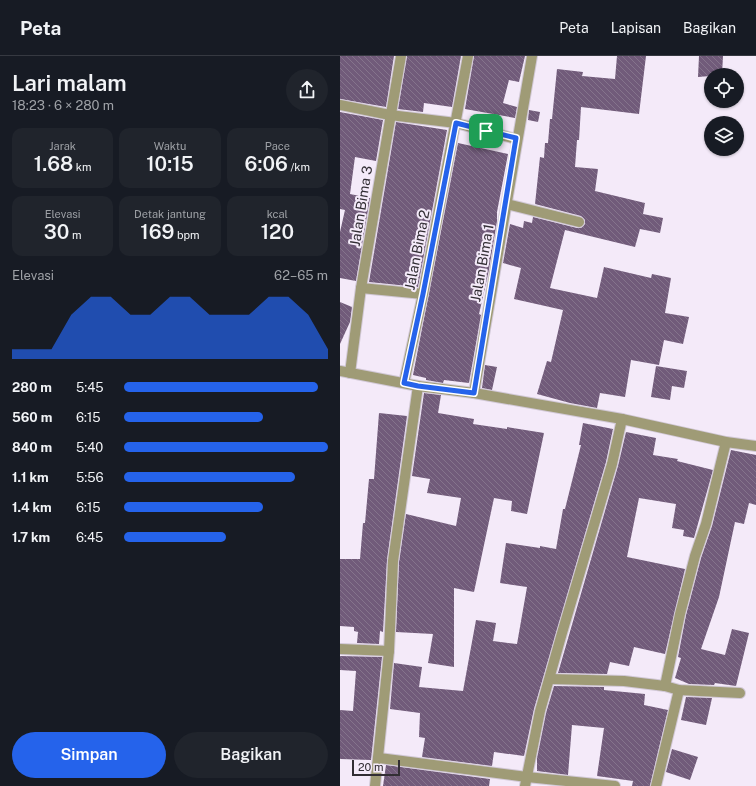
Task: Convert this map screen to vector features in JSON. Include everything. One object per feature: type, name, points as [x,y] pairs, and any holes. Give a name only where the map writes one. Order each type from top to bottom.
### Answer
[{"type":"street","name":"Jalan Bima 3","points":[[350,373],[361,288],[401,56]]},
{"type":"street","name":"Jalan Bima 2","points":[[404,383],[423,294],[468,56]]},
{"type":"street","name":"Jalan Bima 1","points":[[474,393],[516,138],[532,56]]},
{"type":"street","points":[[340,106],[390,115],[456,123],[516,138]]},
{"type":"street","points":[[506,204],[579,222]]},
{"type":"street","points":[[361,288],[423,294]]},
{"type":"street","points":[[340,371],[418,386],[474,393],[622,419],[726,442],[756,446]]},
{"type":"street","points":[[375,786],[389,651],[393,561],[418,386]]},
{"type":"street","points":[[526,782],[540,711],[612,464],[622,419]]},
{"type":"street","points":[[665,686],[680,614],[695,556],[706,524],[726,442]]},
{"type":"street","points":[[340,649],[389,651]]},
{"type":"street","points":[[550,679],[624,681],[665,686],[679,690],[740,693]]},
{"type":"street","points":[[656,786],[679,690]]},
{"type":"street","points":[[379,758],[526,782],[614,786]]},
{"type":"building","points":[[340,56],[394,56],[386,107],[340,99]]},
{"type":"building","points":[[407,56],[461,56],[452,107],[424,103],[423,112],[398,109]]},
{"type":"building","points":[[474,56],[525,56],[519,82],[509,80],[503,103],[517,107],[515,118],[465,109]]},
{"type":"building","points":[[617,56],[646,56],[639,114],[581,107],[579,140],[577,140],[575,167],[598,169],[595,191],[645,203],[643,214],[663,218],[660,233],[640,229],[635,247],[565,230],[550,288],[597,298],[604,267],[651,278],[652,274],[671,278],[665,313],[689,317],[683,344],[664,340],[659,365],[631,360],[625,397],[600,393],[597,408],[570,403],[537,394],[547,361],[551,362],[563,310],[514,299],[521,268],[503,263],[510,224],[523,228],[524,221],[532,223],[533,217],[577,228],[581,228],[585,224],[585,220],[581,216],[535,204],[540,157],[544,158],[545,143],[548,143],[557,69],[583,72],[582,76],[615,79]]},
{"type":"building","points":[[699,56],[723,56],[722,68],[704,68],[704,76],[698,77]]},
{"type":"building","points":[[529,110],[540,112],[538,122],[528,120]]},
{"type":"building","points":[[340,112],[383,120],[376,161],[355,157],[350,194],[370,198],[356,281],[340,278],[340,232],[345,210],[340,209]]},
{"type":"building","points":[[396,122],[447,130],[418,287],[369,282]]},
{"type":"building","points":[[458,143],[508,154],[497,212],[497,221],[489,270],[479,314],[481,315],[469,383],[444,380],[443,383],[426,380],[426,378],[413,375]]},
{"type":"building","points":[[340,302],[352,307],[350,322],[340,344]]},
{"type":"building","points":[[485,365],[497,367],[492,390],[482,388]]},
{"type":"building","points":[[656,366],[687,371],[684,388],[672,386],[670,400],[651,397]]},
{"type":"building","points":[[424,393],[441,395],[438,413],[474,419],[473,424],[507,429],[507,427],[544,433],[527,514],[511,511],[512,501],[494,498],[474,592],[454,588],[454,667],[428,663],[433,634],[396,632],[399,562],[406,514],[456,526],[461,498],[427,493],[430,479],[412,476]]},
{"type":"building","points":[[379,413],[407,416],[387,560],[383,632],[380,631],[379,644],[357,643],[358,632],[354,631],[354,627],[340,626],[340,559],[360,559],[369,479],[374,479]]},
{"type":"building","points":[[583,423],[613,429],[606,462],[534,709],[524,756],[494,752],[492,766],[422,757],[425,738],[419,737],[420,713],[390,709],[394,663],[422,667],[419,687],[463,691],[476,620],[496,623],[493,641],[517,644],[527,587],[500,583],[506,543],[556,549],[563,509],[565,509],[581,445],[579,445]]},
{"type":"building","points":[[626,432],[656,438],[653,455],[678,459],[677,461],[713,470],[694,538],[683,536],[684,530],[672,528],[676,504],[639,498],[627,557],[685,569],[665,654],[634,647],[629,666],[610,662],[607,674],[558,673],[618,466]]},
{"type":"building","points":[[731,450],[756,455],[756,505],[749,503],[744,524],[735,522],[719,597],[701,649],[725,655],[732,629],[749,633],[736,686],[715,683],[714,685],[689,684],[675,678],[681,658],[678,657],[686,615],[701,558],[712,526]]},
{"type":"building","points":[[340,656],[382,657],[371,760],[340,759],[340,710],[353,711],[356,671],[340,670]]},
{"type":"building","points":[[554,686],[604,687],[604,690],[645,694],[644,705],[668,710],[650,786],[632,786],[633,781],[597,776],[604,728],[572,725],[568,775],[537,771],[537,758],[546,713]]},
{"type":"building","points":[[686,697],[712,698],[706,725],[681,720]]},
{"type":"building","points":[[672,749],[698,757],[690,780],[666,772]]},
{"type":"building","points":[[386,765],[490,779],[489,786],[383,786]]},
{"type":"route","points":[[456,123],[486,131],[516,138],[474,393],[404,383],[456,123]]}]
